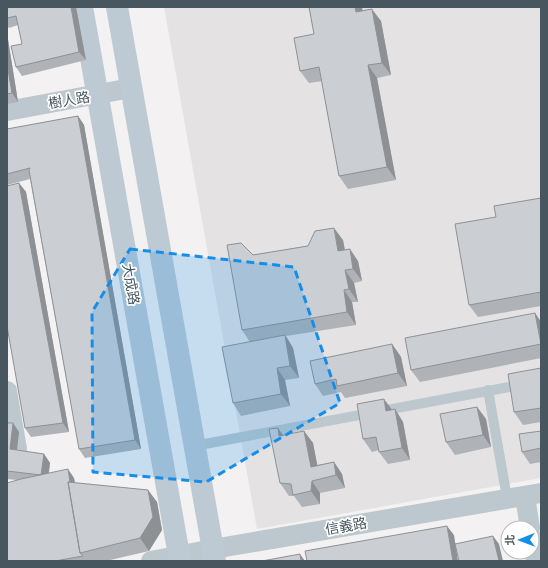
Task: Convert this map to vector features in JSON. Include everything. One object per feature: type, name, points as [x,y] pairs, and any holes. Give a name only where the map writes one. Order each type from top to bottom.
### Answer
[{"type":"main road","name":"大成路","points":[[82,7],[180,558]]},
{"type":"main road","points":[[117,7],[214,555]]},
{"type":"street","name":"樹人路","points":[[7,111],[132,88]]},
{"type":"street","points":[[7,391],[18,449]]},
{"type":"street","name":"信義路","points":[[151,561],[214,555],[524,496]]},
{"type":"street","points":[[524,496],[528,520]]},
{"type":"lane","points":[[194,446],[541,381]]},
{"type":"lane","points":[[488,390],[524,496]]},
{"type":"highlighted area","points":[[130,249],[294,267],[340,403],[206,482],[93,472],[92,312]]},
{"type":"shaded area","points":[[164,7],[541,7],[541,478],[257,529]]},
{"type":"building","points":[[7,7],[71,7],[79,52],[16,67],[11,46],[22,44],[16,16],[7,18]]},
{"type":"building","points":[[309,7],[355,7],[356,12],[372,9],[382,63],[368,65],[387,167],[339,176],[319,67],[300,71],[294,38],[314,34]]},
{"type":"building","points":[[7,64],[12,93],[7,94]]},
{"type":"building","points":[[78,116],[135,440],[79,449],[29,170],[30,168],[7,174],[7,129]]},
{"type":"building","points":[[19,183],[63,423],[25,428],[7,326],[7,186]]},
{"type":"building","points":[[541,198],[541,292],[469,305],[455,224],[496,217],[494,206]]},
{"type":"building","points":[[334,228],[338,251],[350,249],[353,269],[345,270],[349,289],[344,290],[347,312],[242,330],[227,245],[241,243],[253,255],[308,246],[315,231]]},
{"type":"building","points":[[535,313],[541,344],[411,370],[405,338]]},
{"type":"building","points":[[285,335],[290,366],[277,368],[281,394],[233,403],[222,347]]},
{"type":"building","points":[[392,344],[398,373],[337,386],[336,379],[315,384],[310,361]]},
{"type":"building","points":[[541,368],[541,408],[514,412],[508,374]]},
{"type":"building","points":[[384,399],[386,411],[395,409],[402,448],[379,452],[376,437],[363,439],[357,404]]},
{"type":"building","points":[[477,407],[483,435],[446,442],[440,414]]},
{"type":"building","points":[[7,423],[13,423],[10,449],[44,454],[41,475],[7,471]]},
{"type":"building","points":[[278,428],[279,436],[304,431],[311,467],[334,462],[336,475],[312,481],[311,491],[293,495],[291,484],[280,483],[269,429]]},
{"type":"building","points":[[541,431],[541,448],[522,452],[519,434]]},
{"type":"building","points":[[68,469],[70,482],[68,482],[80,553],[83,556],[55,561],[7,561],[7,483]]},
{"type":"building","points":[[68,482],[148,490],[153,517],[140,538],[80,553]]},
{"type":"building","points":[[447,526],[453,561],[307,561],[305,551]]},
{"type":"building","points":[[493,536],[499,561],[459,561],[455,544]]},
{"type":"building","points":[[300,554],[301,561],[262,561]]}]
